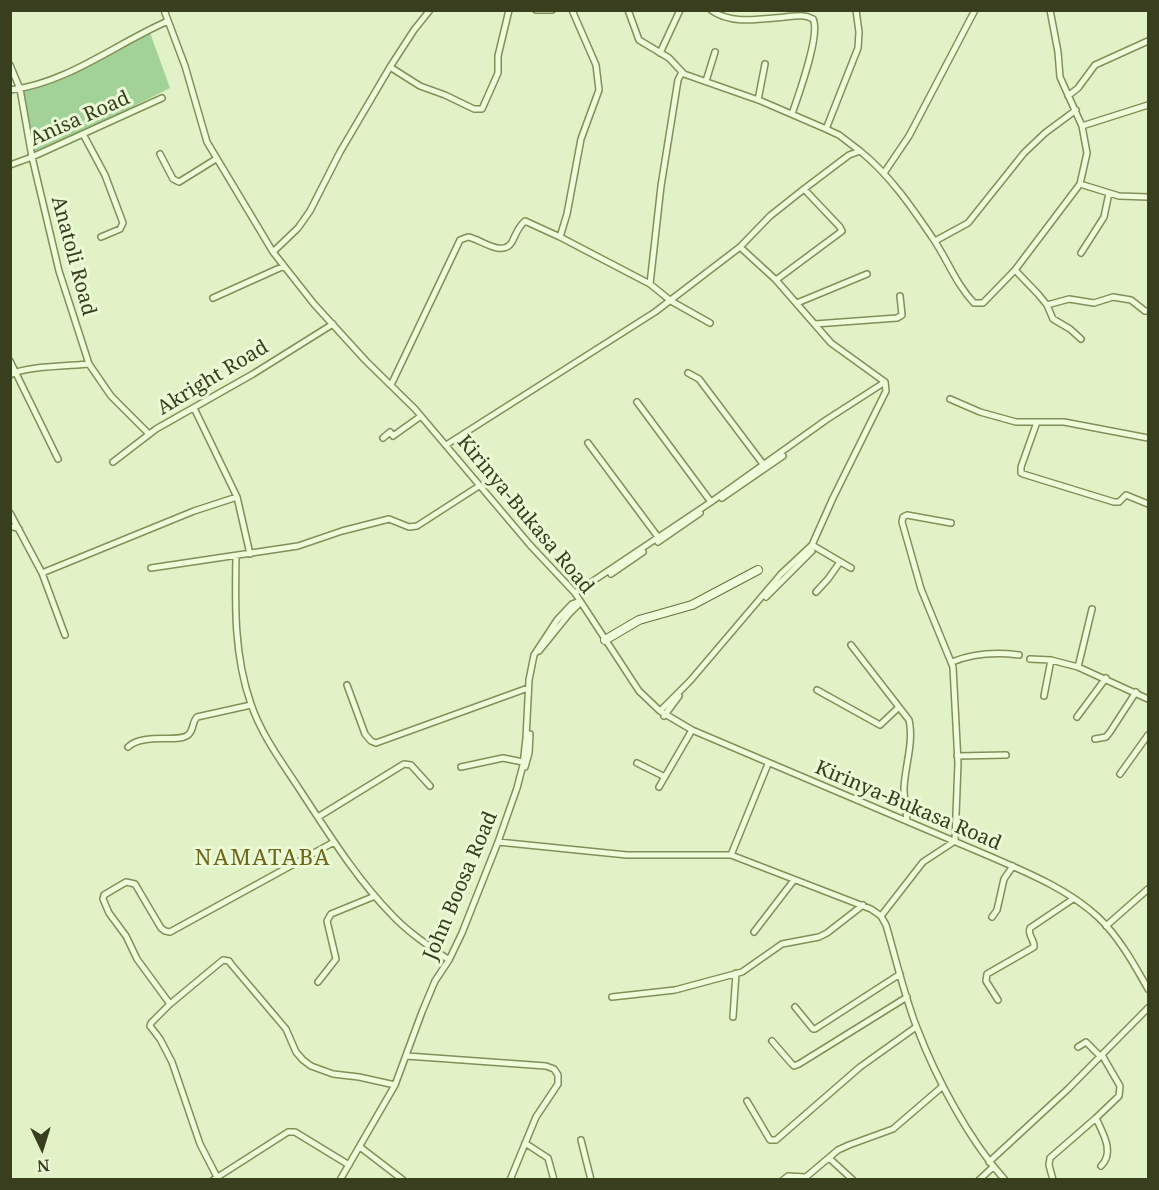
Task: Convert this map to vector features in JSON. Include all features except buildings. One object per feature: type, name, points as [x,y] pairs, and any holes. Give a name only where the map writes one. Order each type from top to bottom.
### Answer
[{"type":"street","name":"Kirinya-Bukasa Road","points":[[164,10],[188,75],[204,133],[216,159],[273,252],[333,324],[421,416],[479,486],[578,598],[639,691],[662,713],[692,730],[1013,866],[1073,899],[1106,926],[1147,981],[1149,989]]},
{"type":"street","points":[[273,252],[298,228],[310,211],[340,152],[390,67],[430,10]]},
{"type":"street","points":[[390,67],[420,86],[474,109],[482,109],[498,73],[498,56],[509,10]]},
{"type":"street","points":[[536,10],[552,10]]},
{"type":"street","points":[[560,237],[567,214],[581,139],[599,90],[596,65],[572,10]]},
{"type":"street","points":[[628,10],[639,40],[669,58],[682,72],[758,100],[826,129],[860,151],[884,172],[935,242],[954,277],[974,303],[983,303],[1015,270],[1080,184],[1087,153],[1082,126],[1059,77],[1058,52],[1050,10]]},
{"type":"street","points":[[660,53],[680,10]]},
{"type":"street","points":[[711,10],[724,19],[760,19],[802,15],[813,19],[815,30],[810,59],[792,114]]},
{"type":"street","points":[[826,129],[858,48],[860,38],[856,10]]},
{"type":"street","points":[[884,172],[903,147],[975,10]]},
{"type":"street","points":[[10,90],[20,89],[70,70],[168,21]]},
{"type":"street","points":[[1068,96],[1078,88],[1095,65],[1149,41]]},
{"type":"street","points":[[706,81],[715,52]]},
{"type":"street","points":[[758,100],[765,64]]},
{"type":"street","name":"Anatoli Road","points":[[10,65],[20,89],[32,157],[59,271],[89,364],[111,396],[149,434]]},
{"type":"street","points":[[650,284],[662,186],[678,80],[682,72]]},
{"type":"street","name":"Anisa Road","points":[[10,165],[162,98]]},
{"type":"street","points":[[1082,126],[1149,105]]},
{"type":"street","points":[[935,242],[968,223],[1024,153],[1044,133],[1076,110]]},
{"type":"street","points":[[83,134],[105,175],[123,223],[120,229],[101,237]]},
{"type":"street","points":[[446,445],[671,301],[740,247],[770,216],[804,189],[849,154],[860,151]]},
{"type":"street","points":[[160,154],[173,179],[179,182],[216,159]]},
{"type":"street","points":[[1080,184],[1109,194],[1149,197]]},
{"type":"street","points":[[776,280],[842,231],[804,189]]},
{"type":"street","points":[[1081,253],[1104,217],[1109,194]]},
{"type":"street","points":[[391,385],[460,240],[468,237],[497,248],[506,248],[522,223],[527,221],[650,284],[671,301],[710,323]]},
{"type":"street","points":[[662,713],[781,574],[812,548],[833,498],[886,391],[885,382],[831,343],[776,280],[740,247]]},
{"type":"street","points":[[213,298],[284,266]]},
{"type":"street","points":[[1015,270],[1047,305],[1055,321],[1070,329],[1081,339]]},
{"type":"street","points":[[797,303],[867,274]]},
{"type":"street","points":[[815,324],[897,318],[902,315],[900,296]]},
{"type":"street","points":[[1047,305],[1069,299],[1094,303],[1113,297],[1131,300],[1149,311]]},
{"type":"street","name":"Akright Road","points":[[113,462],[149,434],[333,324]]},
{"type":"street","points":[[10,361],[13,374],[58,459]]},
{"type":"street","points":[[13,374],[89,364]]},
{"type":"street","points":[[688,374],[699,379],[763,464]]},
{"type":"street","points":[[578,598],[658,537],[885,382]]},
{"type":"street","points":[[950,399],[980,412],[1016,422],[1074,424],[1149,438]]},
{"type":"street","points":[[637,402],[711,502]]},
{"type":"street","points":[[194,408],[237,497],[250,554]]},
{"type":"street","points":[[383,438],[390,432],[393,436],[421,416]]},
{"type":"street","points":[[1037,422],[1022,467],[1023,474],[1114,502],[1119,502],[1126,495],[1149,504]]},
{"type":"street","points":[[588,443],[658,537]]},
{"type":"street","points":[[578,598],[783,456]]},
{"type":"street","points":[[151,568],[298,546],[352,528],[389,519],[409,527],[417,526],[479,486]]},
{"type":"street","points":[[42,573],[194,511],[237,497]]},
{"type":"street","points":[[10,513],[42,573],[65,635]]},
{"type":"street","points":[[881,916],[923,862],[955,841],[957,756],[954,673],[921,589],[902,522],[904,516],[908,514],[951,523]]},
{"type":"street","points":[[10,526],[19,529]]},
{"type":"street","points":[[812,548],[851,568]]},
{"type":"street","points":[[236,556],[235,616],[238,649],[251,705],[274,749],[334,842],[375,896],[410,932],[449,960]]},
{"type":"street","points":[[816,592],[840,562]]},
{"type":"street","points":[[605,640],[639,620],[692,605],[758,570]]},
{"type":"street","name":"John Boosa Road","points":[[340,1179],[395,1085],[435,981],[449,960],[462,933],[517,788],[523,762],[530,667],[543,639],[578,598]]},
{"type":"street","name":"John Boosa Road","points":[[486,880],[514,804],[529,753],[531,684],[538,653],[569,614],[578,598]]},
{"type":"street","points":[[1078,667],[1092,609]]},
{"type":"street","points":[[851,645],[909,720],[904,788],[907,821]]},
{"type":"street","points":[[951,662],[998,652],[1019,655]]},
{"type":"street","points":[[1030,659],[1052,660],[1078,667],[1149,699]]},
{"type":"street","points":[[1044,696],[1052,660]]},
{"type":"street","points":[[1077,717],[1106,678]]},
{"type":"street","points":[[347,685],[365,734],[370,741],[376,742],[528,688]]},
{"type":"street","points":[[817,690],[880,725],[899,707]]},
{"type":"street","points":[[1095,739],[1106,737],[1136,692]]},
{"type":"street","points":[[128,747],[133,742],[142,740],[185,737],[191,732],[197,717],[251,705]]},
{"type":"street","points":[[659,787],[692,730]]},
{"type":"street","points":[[1120,774],[1149,735]]},
{"type":"street","points":[[957,756],[1006,756]]},
{"type":"street","points":[[461,767],[503,758],[523,762]]},
{"type":"street","points":[[637,763],[665,777]]},
{"type":"street","points":[[318,817],[404,764],[411,765],[430,786]]},
{"type":"street","points":[[731,855],[768,764]]},
{"type":"street","points":[[170,1004],[137,959],[126,936],[109,913],[104,895],[126,882],[135,884],[161,928],[170,932],[334,842]]},
{"type":"street","points":[[498,842],[627,855],[682,853],[731,855],[863,905],[881,916],[886,925],[916,1027],[943,1086],[991,1164],[1005,1179]]},
{"type":"street","points":[[992,917],[997,910],[1004,879],[1013,866]]},
{"type":"street","points":[[753,932],[794,880]]},
{"type":"street","points":[[1106,926],[1149,889]]},
{"type":"street","points":[[318,982],[336,959],[336,951],[327,921],[331,914],[375,896]]},
{"type":"street","points":[[998,1000],[986,981],[987,974],[1034,947],[1029,934],[1030,928],[1073,899]]},
{"type":"street","points":[[612,998],[675,990],[747,969],[782,944],[819,937],[827,933],[863,905]]},
{"type":"street","points":[[349,1165],[295,1132],[288,1132],[216,1179],[200,1144],[172,1062],[150,1026],[151,1023],[223,960],[228,961],[286,1029],[296,1052],[311,1066],[333,1074],[395,1085]]},
{"type":"street","points":[[733,1017],[736,973]]},
{"type":"street","points":[[795,1007],[815,1029],[900,974]]},
{"type":"street","points":[[772,1041],[791,1063],[799,1064],[907,998]]},
{"type":"street","points":[[979,1179],[991,1164],[1149,1008]]},
{"type":"street","points":[[747,1101],[770,1140],[776,1140],[860,1067],[916,1027]]},
{"type":"street","points":[[1053,1179],[1049,1164],[1050,1158],[1119,1096],[1120,1091],[1120,1086],[1101,1055],[1086,1042],[1078,1047]]},
{"type":"street","points":[[407,1056],[546,1066],[554,1069],[558,1075],[558,1084],[536,1116],[510,1179]]},
{"type":"street","points":[[783,1179],[788,1176],[806,1178],[829,1158],[849,1145],[893,1129],[943,1086]]},
{"type":"street","points":[[1096,1118],[1109,1151],[1101,1166]]},
{"type":"street","points":[[581,1140],[591,1179]]},
{"type":"street","points":[[525,1143],[548,1158],[554,1179]]},
{"type":"street","points":[[360,1147],[403,1179]]},
{"type":"street","points":[[829,1158],[853,1179]]},
{"type":"green space","points":[[149,30],[170,88],[33,157],[22,87],[79,67]]},
{"type":"district","name":"NAMATABA","points":[[263,859]]}]
